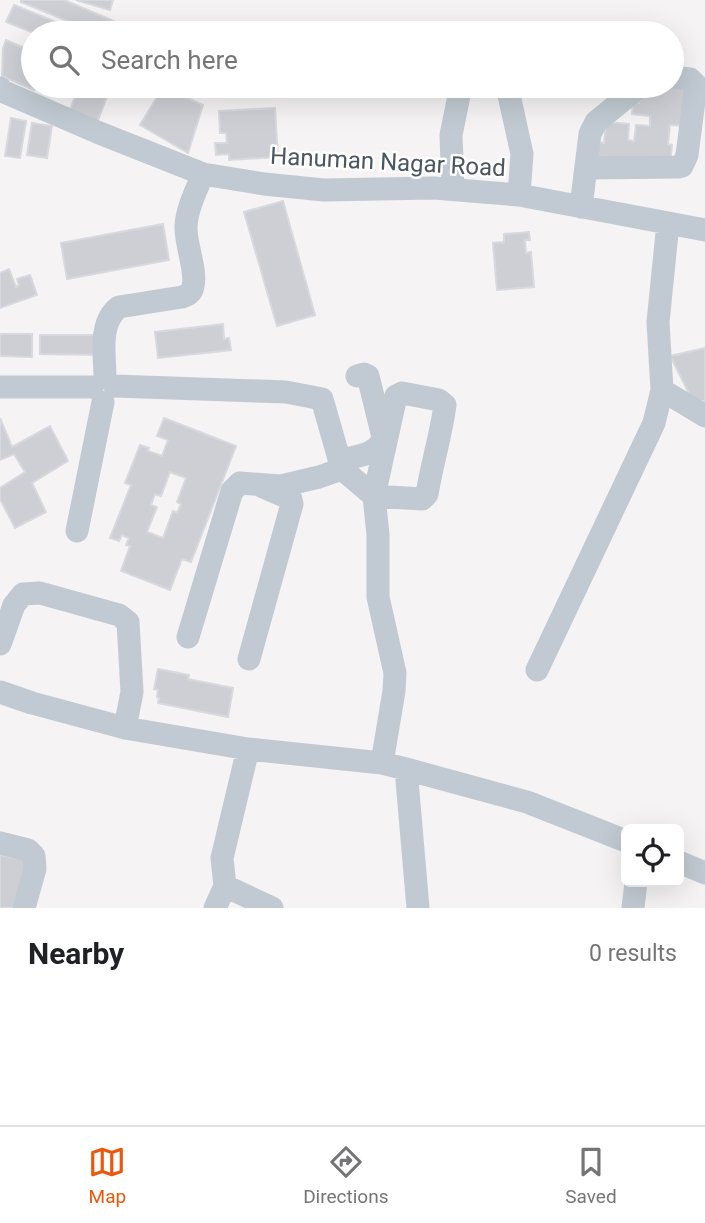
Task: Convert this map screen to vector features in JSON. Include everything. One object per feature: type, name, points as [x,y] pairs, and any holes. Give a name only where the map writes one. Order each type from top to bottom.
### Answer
[{"type":"street","points":[[586,168],[682,166],[687,155],[696,85],[690,79],[684,78]]},
{"type":"street","name":"Hanuman Nagar Road","points":[[0,88],[97,132],[203,174],[324,190],[434,188],[519,195],[705,230]]},
{"type":"street","points":[[453,189],[451,135],[459,98]]},
{"type":"street","points":[[510,98],[522,154],[519,195]]},
{"type":"street","points":[[581,207],[590,134],[596,122],[625,98]]},
{"type":"street","points":[[77,531],[104,388],[106,322],[119,307],[182,297],[192,290],[194,278],[185,229],[187,212],[203,174]]},
{"type":"street","points":[[537,670],[654,423],[662,390],[658,322],[668,223]]},
{"type":"street","points":[[188,637],[232,491],[240,483],[281,485],[319,477],[377,449],[383,437],[368,376],[357,376]]},
{"type":"street","points":[[0,387],[286,392],[322,399],[341,465],[374,496],[422,499],[427,494],[439,440],[445,405],[443,402],[402,393],[396,396],[374,496],[378,535],[378,597],[395,673],[382,764]]},
{"type":"street","points":[[662,390],[705,416]]},
{"type":"street","points":[[249,659],[292,504],[291,499],[256,485]]},
{"type":"street","points":[[0,644],[14,605],[23,594],[40,593],[118,615],[128,622],[129,637],[132,692],[125,728]]},
{"type":"street","points":[[0,692],[125,728],[248,749],[406,769],[527,802],[621,839]]},
{"type":"street","points":[[215,908],[225,886],[222,858],[248,749]]},
{"type":"street","points":[[406,769],[418,908]]},
{"type":"street","points":[[0,843],[28,850],[34,856],[35,869],[24,908]]},
{"type":"street","points":[[684,864],[705,873]]},
{"type":"street","points":[[225,886],[272,908]]},
{"type":"street","points":[[633,908],[635,887]]},
{"type":"building","points":[[64,0],[114,21],[68,21],[21,2]]},
{"type":"building","points":[[76,0],[113,0],[110,10]]},
{"type":"building","points":[[14,5],[53,21],[21,21],[21,28],[6,22]]},
{"type":"building","points":[[6,40],[21,47],[21,84],[2,76]]},
{"type":"building","points":[[684,85],[689,126],[670,125],[670,163],[594,162],[596,142],[604,143],[606,122],[629,124],[628,140],[634,141],[636,125],[650,126],[650,116],[632,114],[633,102],[639,103],[640,98],[684,98]]},
{"type":"building","points":[[75,98],[106,98],[97,123],[69,113]]},
{"type":"building","points":[[156,98],[187,98],[203,105],[188,153],[140,125]]},
{"type":"building","points":[[275,108],[278,157],[229,160],[229,154],[216,155],[215,143],[227,143],[226,133],[220,133],[219,111]]},
{"type":"building","points":[[11,118],[26,121],[20,158],[5,156]]},
{"type":"building","points":[[32,123],[52,126],[47,158],[27,155]]},
{"type":"building","points":[[283,201],[315,315],[277,326],[244,212]]},
{"type":"building","points":[[163,224],[169,260],[67,279],[61,243]]},
{"type":"building","points":[[529,232],[530,240],[525,240],[526,253],[531,252],[534,287],[497,290],[493,243],[504,242],[504,234]]},
{"type":"building","points":[[9,269],[16,287],[19,285],[17,279],[30,275],[37,295],[0,308],[0,273]]},
{"type":"building","points":[[223,324],[224,339],[229,338],[231,350],[158,358],[155,332]]},
{"type":"building","points":[[0,334],[32,334],[32,357],[0,356]]},
{"type":"building","points":[[40,335],[98,335],[98,355],[40,354]]},
{"type":"building","points":[[705,348],[705,401],[693,401],[670,356]]},
{"type":"building","points":[[0,418],[12,447],[50,426],[68,461],[32,483],[46,512],[15,528],[0,499],[0,488],[25,472],[14,454],[0,460]]},
{"type":"building","points":[[164,418],[236,446],[191,562],[182,559],[170,590],[121,571],[130,546],[126,545],[129,538],[122,535],[119,541],[110,538],[131,485],[125,483],[140,445],[162,456],[168,440],[157,436]],"holes":[[[170,472],[186,478],[177,502],[181,504],[177,513],[173,511],[163,538],[147,532],[157,507],[151,505],[155,494],[161,496]]]},
{"type":"building","points":[[158,669],[189,675],[188,679],[233,688],[228,717],[158,703],[158,690],[154,689]]},
{"type":"building","points":[[0,855],[28,860],[13,908],[0,908]]}]
